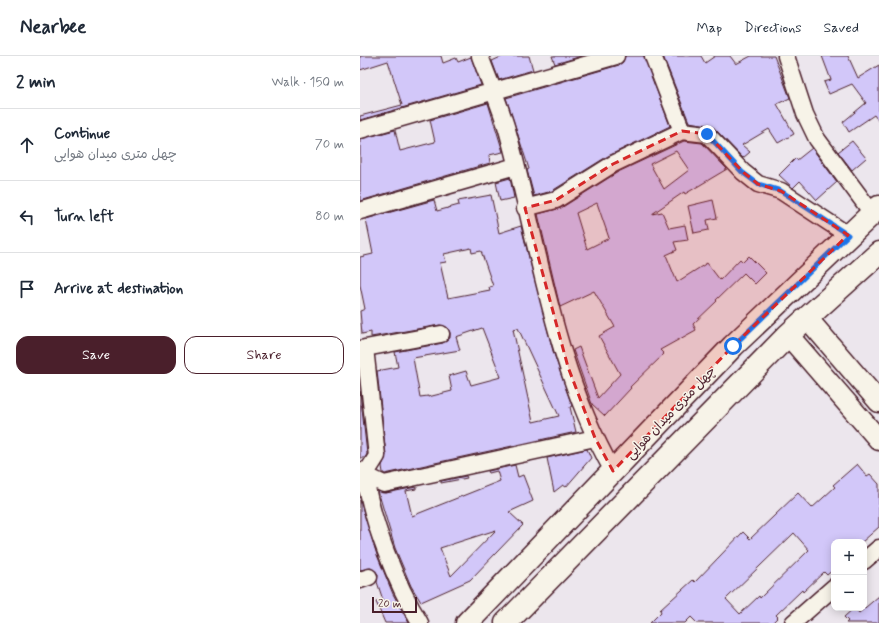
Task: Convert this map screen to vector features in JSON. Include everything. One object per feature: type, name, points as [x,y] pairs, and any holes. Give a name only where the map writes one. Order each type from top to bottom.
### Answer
[{"type":"main road","name":"چهل متری میدان هوایی","points":[[467,623],[733,346],[875,210]]},
{"type":"main road","points":[[506,623],[788,335],[879,253]]},
{"type":"street","points":[[480,56],[508,132],[525,208],[568,367],[595,438],[613,471]]},
{"type":"street","points":[[360,130],[616,56]]},
{"type":"street","points":[[653,56],[682,131]]},
{"type":"street","points":[[786,56],[804,114],[817,139],[875,210]]},
{"type":"street","points":[[525,208],[556,200],[613,164],[682,131],[707,134],[742,172],[758,184],[781,191],[848,235]]},
{"type":"street","points":[[360,211],[516,166]]},
{"type":"street","points":[[807,318],[879,402]]},
{"type":"street","points":[[362,472],[377,456],[362,349],[441,334]]},
{"type":"street","points":[[788,335],[879,440]]},
{"type":"street","points":[[362,472],[384,484],[595,438]]},
{"type":"street","points":[[362,472],[368,498],[396,577],[420,623]]},
{"type":"street","points":[[867,558],[879,548]]},
{"type":"street","points":[[793,623],[831,590]]},
{"type":"highlighted area","points":[[682,131],[707,134],[743,172],[758,184],[781,191],[848,235],[733,346],[613,471],[595,438],[568,367],[525,208],[556,200],[613,164]]},
{"type":"building","points":[[360,56],[441,56],[443,63],[456,58],[458,62],[471,57],[481,85],[360,120],[360,116],[402,105],[388,61],[360,70]]},
{"type":"building","points":[[503,56],[529,56],[533,70],[499,80],[492,61]]},
{"type":"building","points":[[552,56],[582,56],[555,64]]},
{"type":"building","points":[[625,56],[644,56],[670,126],[608,156],[552,191],[534,196],[527,170],[529,169],[506,98],[619,65],[623,62]]},
{"type":"building","points":[[663,56],[701,56],[705,63],[715,56],[730,56],[736,64],[751,56],[774,56],[790,98],[777,104],[794,134],[778,143],[769,129],[742,145],[750,152],[743,158],[713,127],[689,122]]},
{"type":"building","points":[[822,56],[848,56],[858,78],[879,65],[879,122],[874,115],[849,132],[843,122],[866,103],[852,84],[829,94],[824,82],[831,80]]},
{"type":"building","points":[[488,103],[503,152],[489,155],[490,163],[360,201],[360,139],[395,130],[400,151],[435,142],[430,120]]},
{"type":"building","points":[[684,141],[702,143],[727,169],[685,194],[684,192],[652,214],[662,212],[669,228],[685,225],[688,240],[674,242],[677,250],[666,255],[677,282],[707,263],[720,280],[740,259],[743,262],[749,256],[766,273],[755,284],[744,273],[693,324],[696,330],[660,350],[664,354],[630,387],[631,388],[605,416],[592,404],[573,350],[579,347],[598,398],[620,374],[599,336],[615,327],[594,291],[560,307],[538,214],[561,208],[618,172]],"holes":[[[676,151],[689,170],[664,189],[650,164]],[[597,203],[609,238],[587,249],[576,213]]]},
{"type":"building","points":[[852,141],[866,158],[852,170],[838,152]]},
{"type":"building","points":[[812,148],[837,182],[817,200],[800,181],[793,188],[779,175],[796,158],[797,160]]},
{"type":"building","points":[[510,178],[514,198],[500,201],[496,182]]},
{"type":"building","points":[[491,195],[499,233],[521,226],[553,351],[572,406],[570,407],[576,432],[385,474],[383,473],[382,466],[386,455],[377,371],[398,367],[395,352],[443,343],[450,338],[450,333],[448,328],[440,325],[371,337],[371,332],[362,334],[360,311],[365,309],[360,285],[360,257],[373,254],[366,219],[434,200],[437,211],[459,205],[458,201]],"holes":[[[471,248],[472,253],[481,251],[493,286],[489,287],[490,290],[448,298],[440,263],[446,262],[444,254]],[[482,328],[501,377],[471,385],[466,371],[449,376],[452,391],[428,397],[420,397],[413,358],[460,350],[456,337]],[[518,328],[559,416],[533,422],[513,329]]]},
{"type":"building","points":[[713,200],[717,218],[707,220],[709,230],[694,233],[688,206]]},
{"type":"building","points":[[360,391],[367,454],[365,458],[360,458]]},
{"type":"building","points":[[587,449],[591,458],[566,487],[563,485],[554,492],[547,458]]},
{"type":"building","points":[[857,464],[867,476],[870,474],[879,484],[879,527],[865,539],[831,539],[831,572],[827,575],[824,572],[803,592],[802,590],[776,615],[778,617],[772,623],[697,623],[691,617],[685,623],[650,623],[661,612],[660,610],[693,580],[695,582],[743,532],[750,539],[798,493],[812,508],[835,487],[833,485]],"holes":[[[794,533],[809,550],[760,598],[759,596],[740,614],[726,599]]]},
{"type":"building","points":[[515,465],[518,477],[523,475],[533,501],[509,512],[523,525],[470,580],[421,602],[411,586],[395,548],[378,491],[386,493],[416,487],[416,489],[406,491],[412,516],[500,481],[497,471],[489,473],[488,471]],"holes":[[[496,530],[451,576],[440,548]]]},
{"type":"building","points":[[466,476],[467,478],[441,483],[441,481]]},
{"type":"building","points":[[360,500],[377,555],[393,594],[409,623],[385,623],[376,602],[383,600],[377,582],[378,574],[371,568],[360,570]]},
{"type":"building","points":[[879,596],[879,623],[846,623],[848,621],[844,617],[851,611],[857,611],[859,613],[861,611],[867,611],[867,606]]},
{"type":"route","points":[[707,134],[742,172],[758,184],[781,191],[848,235],[733,346]]}]
